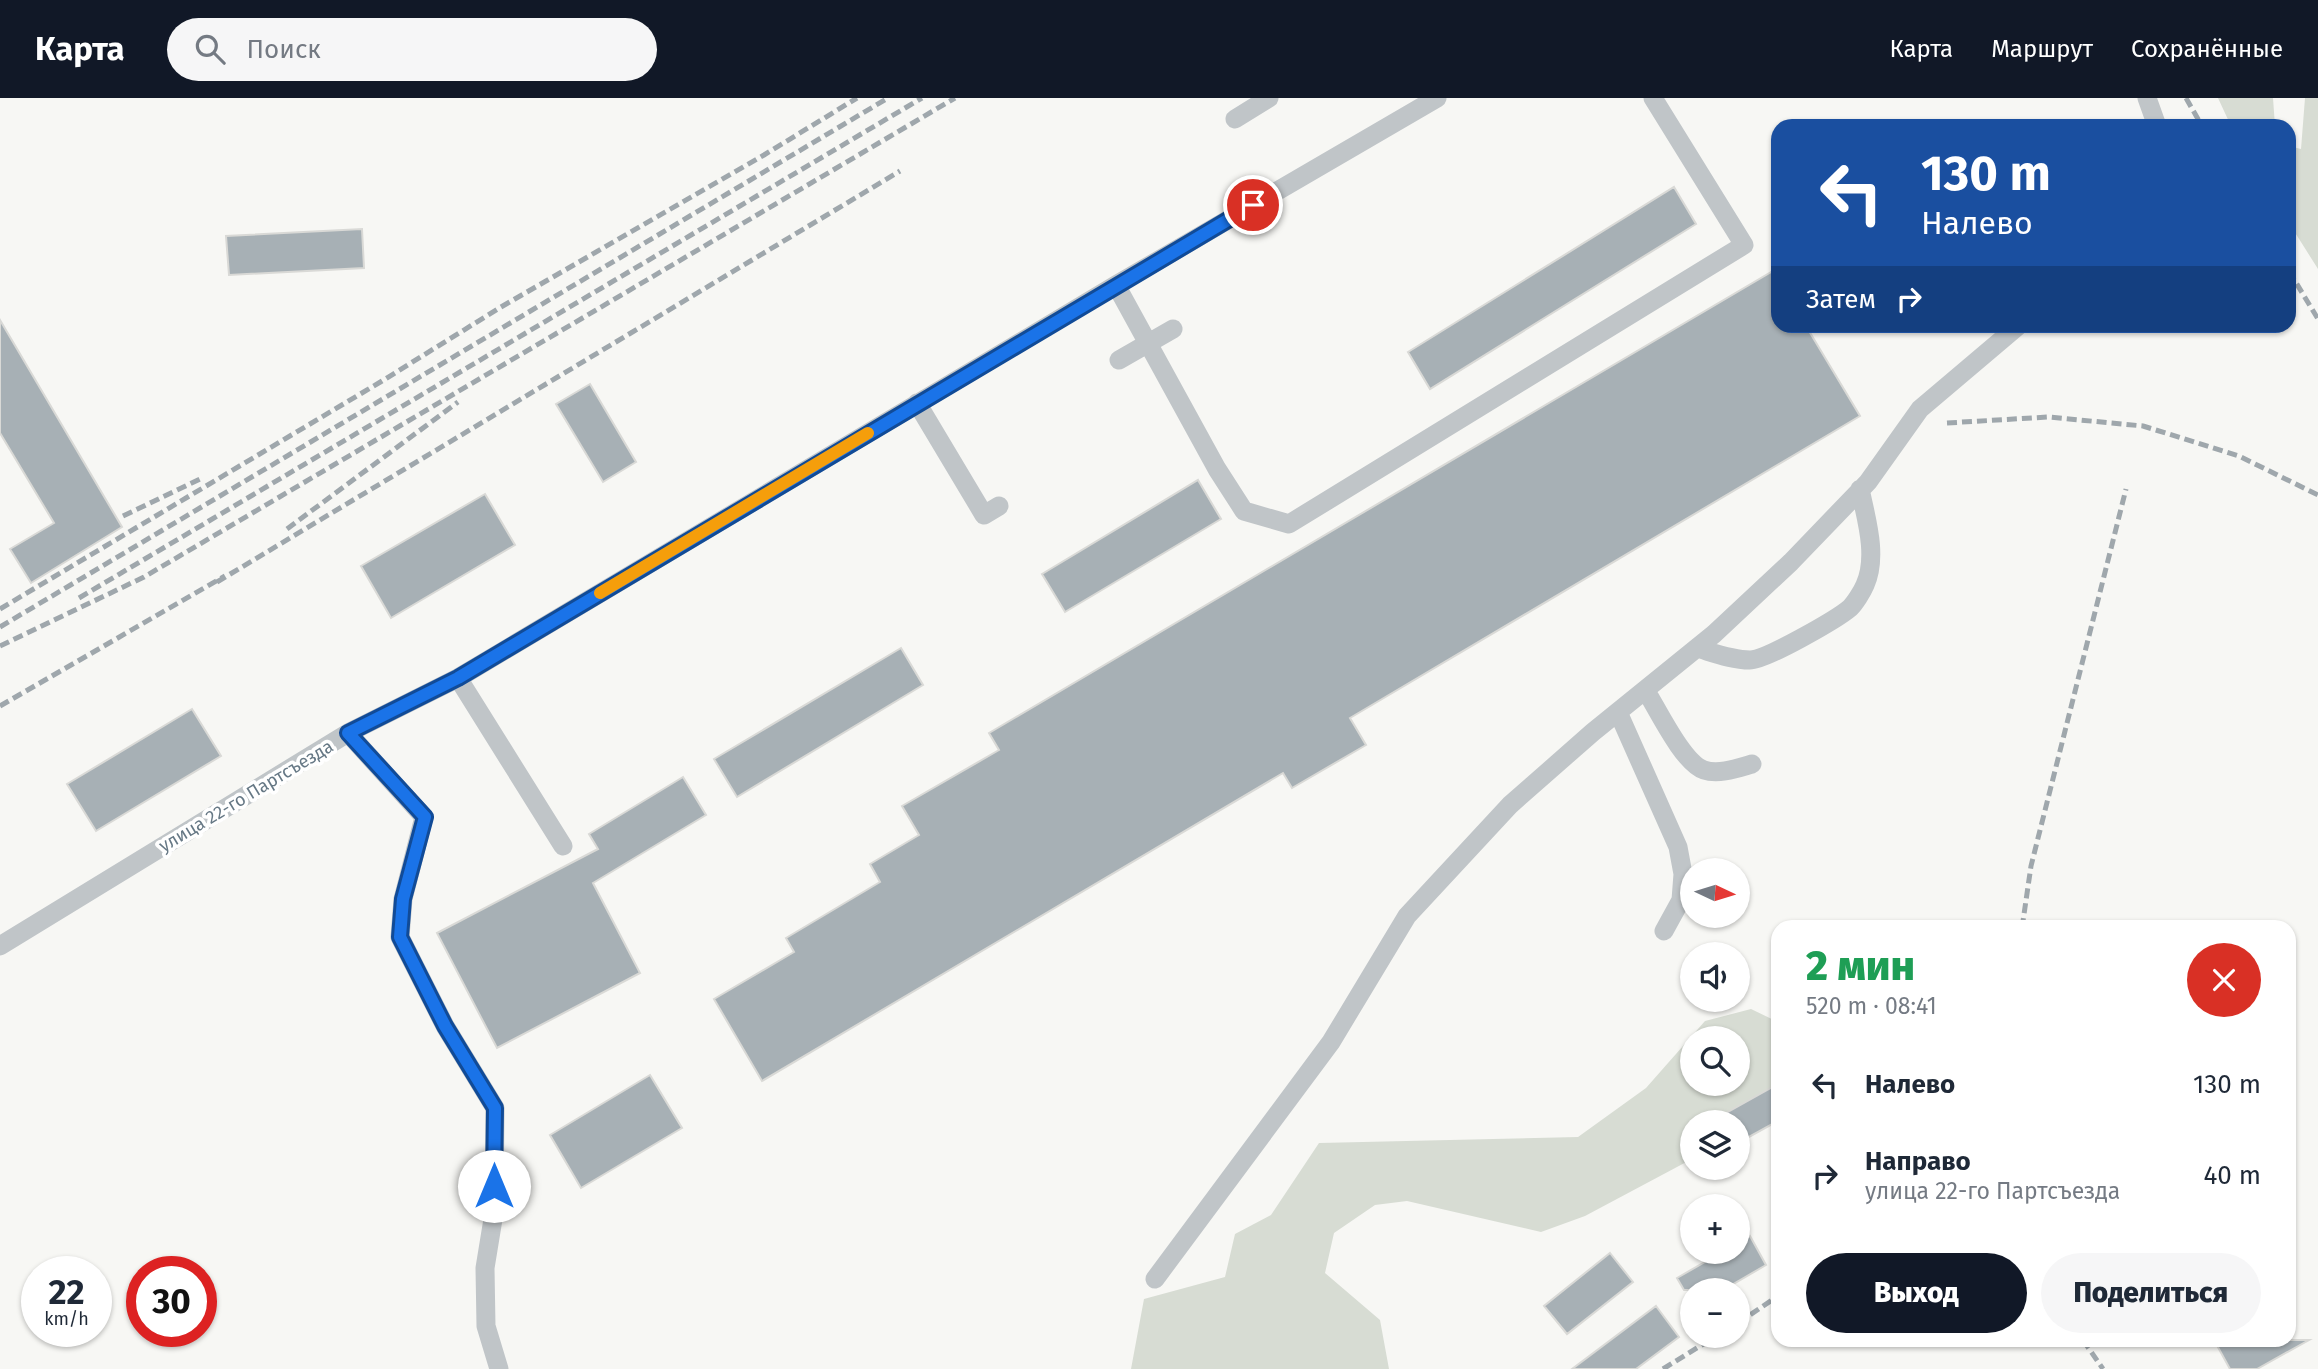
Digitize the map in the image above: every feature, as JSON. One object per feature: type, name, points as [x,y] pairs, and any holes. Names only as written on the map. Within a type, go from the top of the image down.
[{"type":"street","points":[[1235,119],[1269,98]]},
{"type":"street","name":"улица 22-го Партсъезда","points":[[0,946],[348,733],[458,678],[1116,285],[1437,98]]},
{"type":"street","points":[[1116,285],[1217,469],[1244,511],[1289,524],[1744,245],[1653,98]]},
{"type":"street","points":[[2147,98],[2154,119]]},
{"type":"street","points":[[1119,360],[1173,329]]},
{"type":"street","points":[[1155,1279],[1331,1042],[1407,916],[1510,805],[1697,648],[1791,562],[1860,489],[1920,409],[2010,333]]},
{"type":"street","points":[[917,403],[963,463],[984,515],[999,506]]},
{"type":"street","points":[[1697,648],[1740,659],[1768,657],[1851,607],[1866,584],[1870,558],[1869,534],[1860,489]]},
{"type":"street","points":[[458,678],[563,846]]},
{"type":"street","points":[[1646,691],[1691,763],[1704,770],[1720,771],[1752,764]]},
{"type":"street","points":[[1618,712],[1678,847],[1684,874],[1681,900],[1664,931]]},
{"type":"street","points":[[348,733],[425,817],[403,899],[400,937],[445,1026],[495,1108],[494,1213],[485,1280],[486,1326],[499,1369]]},
{"type":"shaded area","points":[[2218,98],[2273,98],[2274,119],[2228,119]]},
{"type":"shaded area","points":[[2305,98],[2318,98],[2318,269],[2296,234],[2296,148],[2301,149]]},
{"type":"shaded area","points":[[1751,1009],[1771,1019],[1771,1099],[1750,1116],[1750,1110],[1680,1110],[1680,1165],[1585,1216],[1541,1232],[1407,1201],[1375,1205],[1334,1233],[1325,1273],[1380,1320],[1389,1369],[1131,1369],[1144,1299],[1225,1277],[1235,1234],[1271,1215],[1319,1143],[1578,1137],[1646,1088],[1680,1049],[1680,1096],[1750,1096],[1750,1026],[1701,1026],[1705,1021],[1750,1012]]},
{"type":"building","points":[[1674,187],[1696,224],[1430,389],[1408,352]]},
{"type":"building","points":[[362,229],[364,268],[229,275],[226,236]]},
{"type":"building","points":[[1771,272],[1771,333],[1810,333],[1860,416],[1350,718],[1366,745],[1292,788],[1283,773],[762,1081],[714,999],[794,952],[786,938],[880,882],[870,864],[919,835],[902,806],[999,750],[989,733]]},
{"type":"building","points":[[0,320],[122,527],[31,583],[10,549],[54,523],[0,433]]},
{"type":"building","points":[[590,384],[636,462],[603,482],[556,404]]},
{"type":"building","points":[[1198,480],[1221,519],[1065,612],[1042,574]]},
{"type":"building","points":[[485,494],[515,545],[391,618],[361,566]]},
{"type":"building","points":[[901,648],[923,685],[737,797],[714,759]]},
{"type":"building","points":[[192,709],[221,756],[96,831],[67,784]]},
{"type":"building","points":[[683,777],[706,815],[593,883],[640,973],[497,1048],[437,933],[598,849],[589,834]]},
{"type":"building","points":[[650,1075],[682,1128],[581,1188],[550,1135]]},
{"type":"building","points":[[1771,1088],[1771,1125],[1750,1136],[1750,1110],[1731,1110]]},
{"type":"building","points":[[1750,1236],[1766,1265],[1744,1278],[1680,1278],[1680,1283],[1677,1278],[1701,1264],[1750,1264]]},
{"type":"building","points":[[1610,1253],[1633,1282],[1567,1334],[1544,1306]]},
{"type":"building","points":[[1656,1306],[1679,1337],[1636,1369],[1572,1369]]},
{"type":"building","points":[[2296,1340],[2309,1340],[2257,1369],[2230,1369],[2218,1347],[2296,1347]]},
{"type":"railway","points":[[0,609],[501,307],[857,98]]},
{"type":"railway","points":[[0,627],[888,98]]},
{"type":"railway","points":[[79,598],[922,98]]},
{"type":"railway","points":[[0,646],[144,577],[955,98]]},
{"type":"railway","points":[[2186,98],[2198,119]]},
{"type":"railway","points":[[217,582],[900,171]]},
{"type":"railway","points":[[2296,283],[2318,319]]},
{"type":"railway","points":[[287,529],[458,402]]},
{"type":"railway","points":[[1947,423],[2048,417],[2143,426],[2239,456],[2318,495]]},
{"type":"railway","points":[[123,516],[200,479]]},
{"type":"railway","points":[[2023,920],[2031,866],[2126,489]]},
{"type":"railway","points":[[0,706],[225,576]]},
{"type":"railway","points":[[1750,1315],[1771,1301]]},
{"type":"railway","points":[[2088,1347],[2103,1369]]},
{"type":"railway","points":[[1663,1369],[1697,1348]]},
{"type":"slow traffic","points":[[600,593],[868,433]]},
{"type":"route","points":[[494,1186],[495,1108],[445,1026],[400,937],[403,899],[425,817],[348,733],[458,678],[1253,205]]}]
